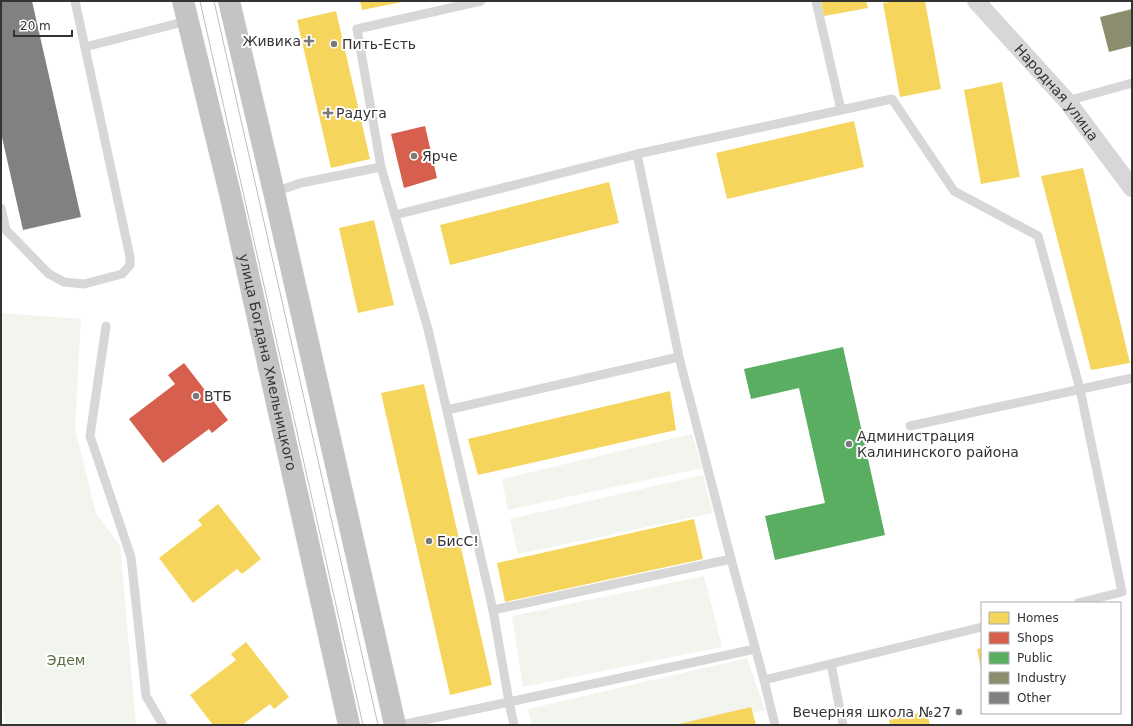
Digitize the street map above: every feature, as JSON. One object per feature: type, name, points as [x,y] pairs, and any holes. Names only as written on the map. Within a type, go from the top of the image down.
[{"type":"highway","points":[[229,1],[395,725]]},
{"type":"highway","name":"улица Богдана Хмельницкого","points":[[185,11],[231,198],[349,725]]},
{"type":"street","name":"Народная улица","points":[[976,1],[1067,101],[1132,188]]},
{"type":"lane","points":[[1,208],[6,230],[49,274],[64,282],[84,284],[122,274],[130,265],[130,257],[75,1]]},
{"type":"lane","points":[[482,1],[357,29],[381,167],[428,329],[494,610],[514,725]]},
{"type":"lane","points":[[816,1],[842,110]]},
{"type":"lane","points":[[84,47],[185,11]]},
{"type":"lane","points":[[1067,101],[1132,83]]},
{"type":"lane","points":[[395,215],[637,154],[892,99],[954,191],[1038,236],[1080,389],[1122,592],[1082,602]]},
{"type":"lane","points":[[637,154],[679,357],[775,725]]},
{"type":"lane","points":[[274,192],[302,183],[381,167]]},
{"type":"lane","points":[[106,326],[90,436],[131,557],[146,696],[163,725]]},
{"type":"lane","points":[[447,410],[679,357]]},
{"type":"lane","points":[[910,426],[1132,378]]},
{"type":"lane","points":[[494,610],[731,559]]},
{"type":"lane","points":[[764,680],[981,627]]},
{"type":"lane","points":[[401,725],[755,649]]},
{"type":"lane","points":[[830,664],[843,725]]},
{"type":"green space","name":"Эдем","points":[[1,313],[81,319],[75,428],[96,513],[120,546],[136,725],[6,725],[1,698]]},
{"type":"green space","points":[[692,434],[702,468],[508,510],[502,479]]},
{"type":"green space","points":[[703,475],[713,513],[518,554],[510,519]]},
{"type":"green space","points":[[704,576],[722,647],[523,687],[512,616]]},
{"type":"green space","points":[[747,658],[765,710],[697,725],[532,725],[528,709]]},
{"type":"building: Homes","points":[[360,1],[402,1],[402,2],[362,10]]},
{"type":"building: Homes","points":[[821,1],[866,1],[868,8],[824,16]]},
{"type":"building: Homes","points":[[895,1],[925,1],[941,89],[900,97],[883,3]]},
{"type":"building: Homes","points":[[336,11],[370,159],[331,168],[297,20]]},
{"type":"building: Homes","points":[[1002,82],[1020,177],[981,184],[964,90]]},
{"type":"building: Homes","points":[[854,121],[864,167],[727,199],[716,153]]},
{"type":"building: Homes","points":[[1083,168],[1130,363],[1091,370],[1041,176]]},
{"type":"building: Homes","points":[[609,182],[619,223],[450,265],[440,225]]},
{"type":"building: Homes","points":[[374,220],[394,305],[358,313],[339,228]]},
{"type":"building: Homes","points":[[424,384],[492,685],[450,695],[381,393]]},
{"type":"building: Homes","points":[[670,391],[676,430],[478,475],[468,439]]},
{"type":"building: Homes","points":[[218,504],[261,559],[242,574],[237,569],[193,603],[159,558],[202,525],[198,520]]},
{"type":"building: Homes","points":[[694,519],[703,559],[505,602],[497,563]]},
{"type":"building: Homes","points":[[246,642],[289,697],[274,709],[270,704],[242,725],[213,725],[190,695],[236,660],[231,654]]},
{"type":"building: Homes","points":[[981,648],[981,669],[977,649]]},
{"type":"building: Homes","points":[[751,707],[756,725],[679,725],[679,724]]},
{"type":"building: Homes","points":[[927,711],[930,725],[890,725],[889,720]]},
{"type":"building: Shops","name":"Ярче","points":[[425,126],[437,178],[404,188],[391,134]]},
{"type":"building: Shops","points":[[184,363],[228,420],[212,433],[209,429],[163,463],[129,419],[175,384],[168,375]]},
{"type":"building: Public","points":[[843,347],[885,535],[775,560],[765,516],[825,503],[799,388],[751,399],[744,369]]},
{"type":"building: Industry","points":[[1132,9],[1132,46],[1109,52],[1100,17]]},
{"type":"building: Other","points":[[1,1],[32,1],[81,217],[23,230],[1,133]]},
{"type":"tram line","points":[[200,1],[363,725]]},
{"type":"tram line","points":[[214,1],[378,725]]},
{"type":"place","name":"Живика","points":[[309,41]]},
{"type":"place","name":"Пить-Есть","points":[[334,44]]},
{"type":"place","name":"Радуга","points":[[328,113]]},
{"type":"place","name":"Ярче","points":[[414,156]]},
{"type":"place","name":"ВТБ","points":[[196,396]]},
{"type":"place","name":"Администрация Калининского района","points":[[849,444]]},
{"type":"place","name":"БисС!","points":[[429,541]]},
{"type":"place","name":"Вечерняя школа №27","points":[[959,712]]}]
